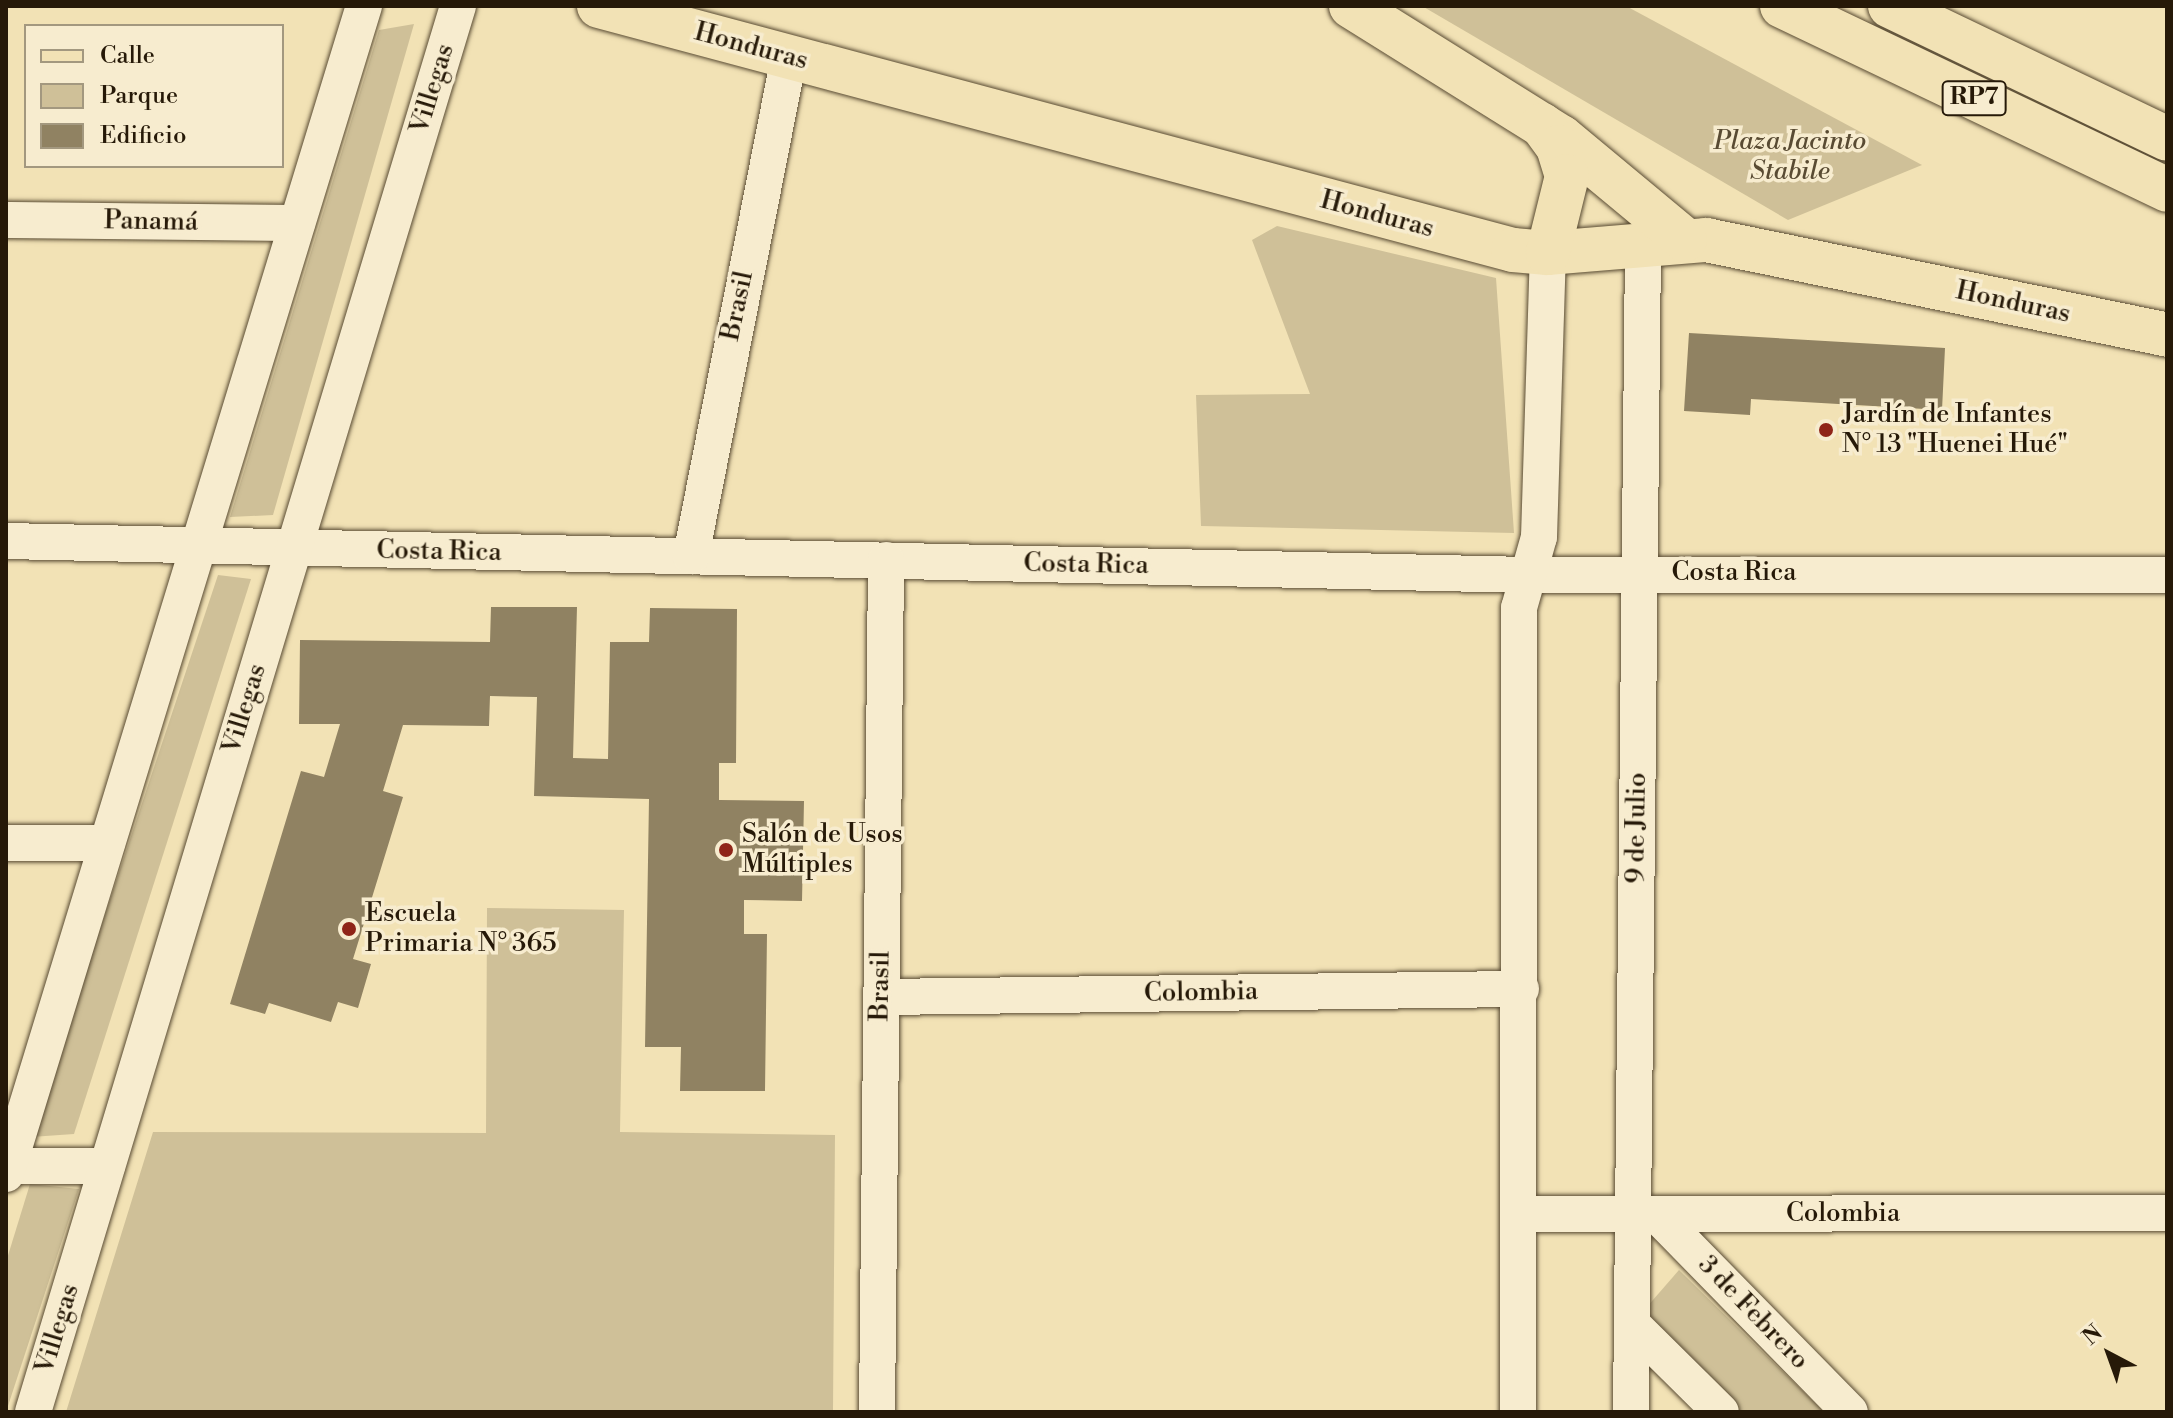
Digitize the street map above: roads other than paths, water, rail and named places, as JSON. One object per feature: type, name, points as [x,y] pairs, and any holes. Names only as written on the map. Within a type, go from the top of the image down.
[{"type":"main road","name":"Honduras","points":[[599,6],[1497,247],[1548,253],[1664,242],[1730,243],[2167,335]]},
{"type":"main road","points":[[1351,6],[1537,120],[1603,169],[1664,242]]},
{"type":"main road","name":"RP7","points":[[1782,6],[2167,190]]},
{"type":"main road","name":"RP7","points":[[1890,6],[1932,18],[2167,139]]},
{"type":"main road","points":[[1537,120],[1558,147],[1567,176],[1548,253]]},
{"type":"street","points":[[107,1166],[7,1169],[364,6]]},
{"type":"street","name":"Villegas","points":[[33,1412],[458,6]]},
{"type":"street","name":"Brasil","points":[[691,556],[789,57]]},
{"type":"street","name":"Panamá","points":[[6,220],[297,223]]},
{"type":"street","name":"9 de Julio","points":[[1631,1412],[1632,1324],[1645,1214],[1640,573],[1664,242]]},
{"type":"street","points":[[1518,1412],[1521,989],[1519,608],[1539,537],[1548,253]]},
{"type":"street","name":"Costa Rica","points":[[6,541],[1528,575],[2167,575]]},
{"type":"street","name":"Brasil","points":[[877,1412],[886,560]]},
{"type":"street","points":[[6,843],[107,843]]},
{"type":"street","name":"Colombia","points":[[881,997],[1521,989]]},
{"type":"street","name":"Colombia","points":[[1519,1214],[2167,1213]]},
{"type":"street","name":"3 de Febrero","points":[[1645,1214],[1850,1412]]},
{"type":"street","points":[[1632,1324],[1721,1412]]},
{"type":"place","name":"Jardín de Infantes N° 13 \"Huenei Hué\"","points":[[1826,430]]},
{"type":"place","name":"Salón de Usos Múltiples","points":[[726,850]]},
{"type":"place","name":"Escuela Primaria N° 365","points":[[349,929]]},
{"type":"park label","name":"Plaza Jacinto Stabile","points":[[1790,157]]}]
